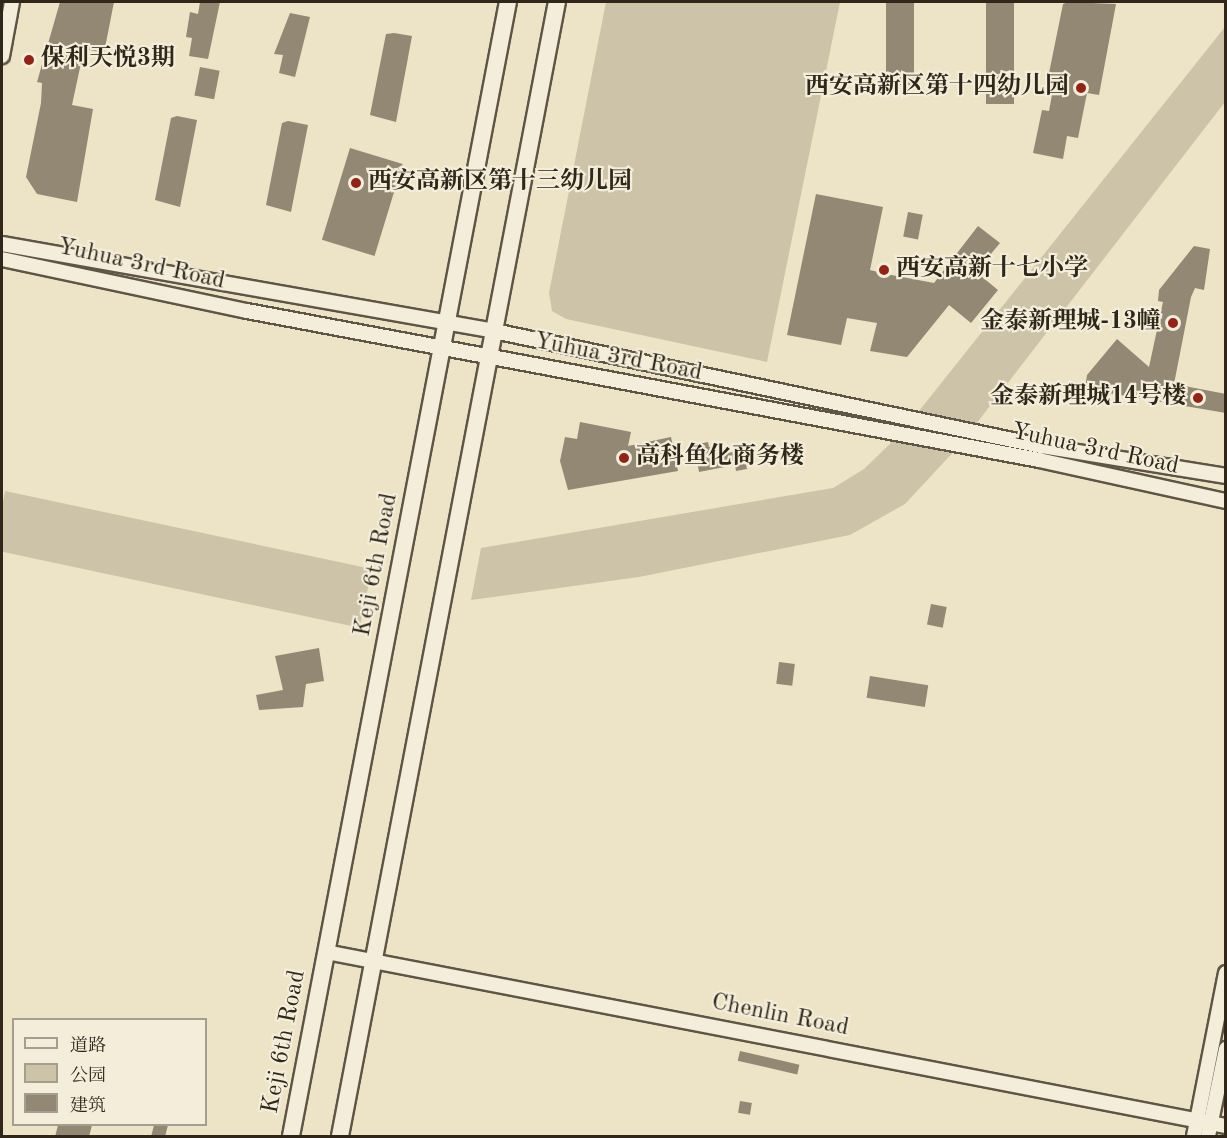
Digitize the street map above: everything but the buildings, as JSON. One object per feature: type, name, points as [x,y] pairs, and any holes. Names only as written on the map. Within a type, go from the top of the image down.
[{"type":"main road","name":"Keji 6th Road","points":[[291,1137],[508,2]]},
{"type":"main road","points":[[340,1137],[557,2]]},
{"type":"street","points":[[2,57],[12,2]]},
{"type":"street","name":"Yuhua 3rd Road","points":[[2,244],[494,331],[1041,446],[1226,476]]},
{"type":"street","name":"Yuhua 3rd Road","points":[[2,259],[443,348],[1040,460],[1226,501]]},
{"type":"street","name":"Chenlin Road","points":[[327,952],[1206,1126],[1226,1126]]},
{"type":"street","points":[[1206,1126],[1226,973]]},
{"type":"street","points":[[1194,1137],[1206,1126],[1226,1048]]},
{"type":"green space","points":[[606,2],[840,2],[767,362],[566,319],[552,311],[549,293]]},
{"type":"green space","points":[[1225,27],[1225,102],[966,437],[907,426]]},
{"type":"green space","points":[[897,437],[957,448],[905,504],[850,535],[639,577],[471,600],[481,548],[833,488],[864,469]]},
{"type":"green space","points":[[5,491],[372,569],[360,628],[2,552],[2,506]]},
{"type":"place","name":"保利天悦3期","points":[[29,60]]},
{"type":"place","name":"西安高新区第十四幼儿园","points":[[1081,88]]},
{"type":"place","name":"西安高新区第十三幼儿园","points":[[356,183]]},
{"type":"place","name":"西安高新十七小学","points":[[884,270]]},
{"type":"place","name":"金泰新理城-13幢","points":[[1173,323]]},
{"type":"place","name":"金泰新理城14号楼","points":[[1198,398]]},
{"type":"place","name":"高科鱼化商务楼","points":[[624,458]]}]
